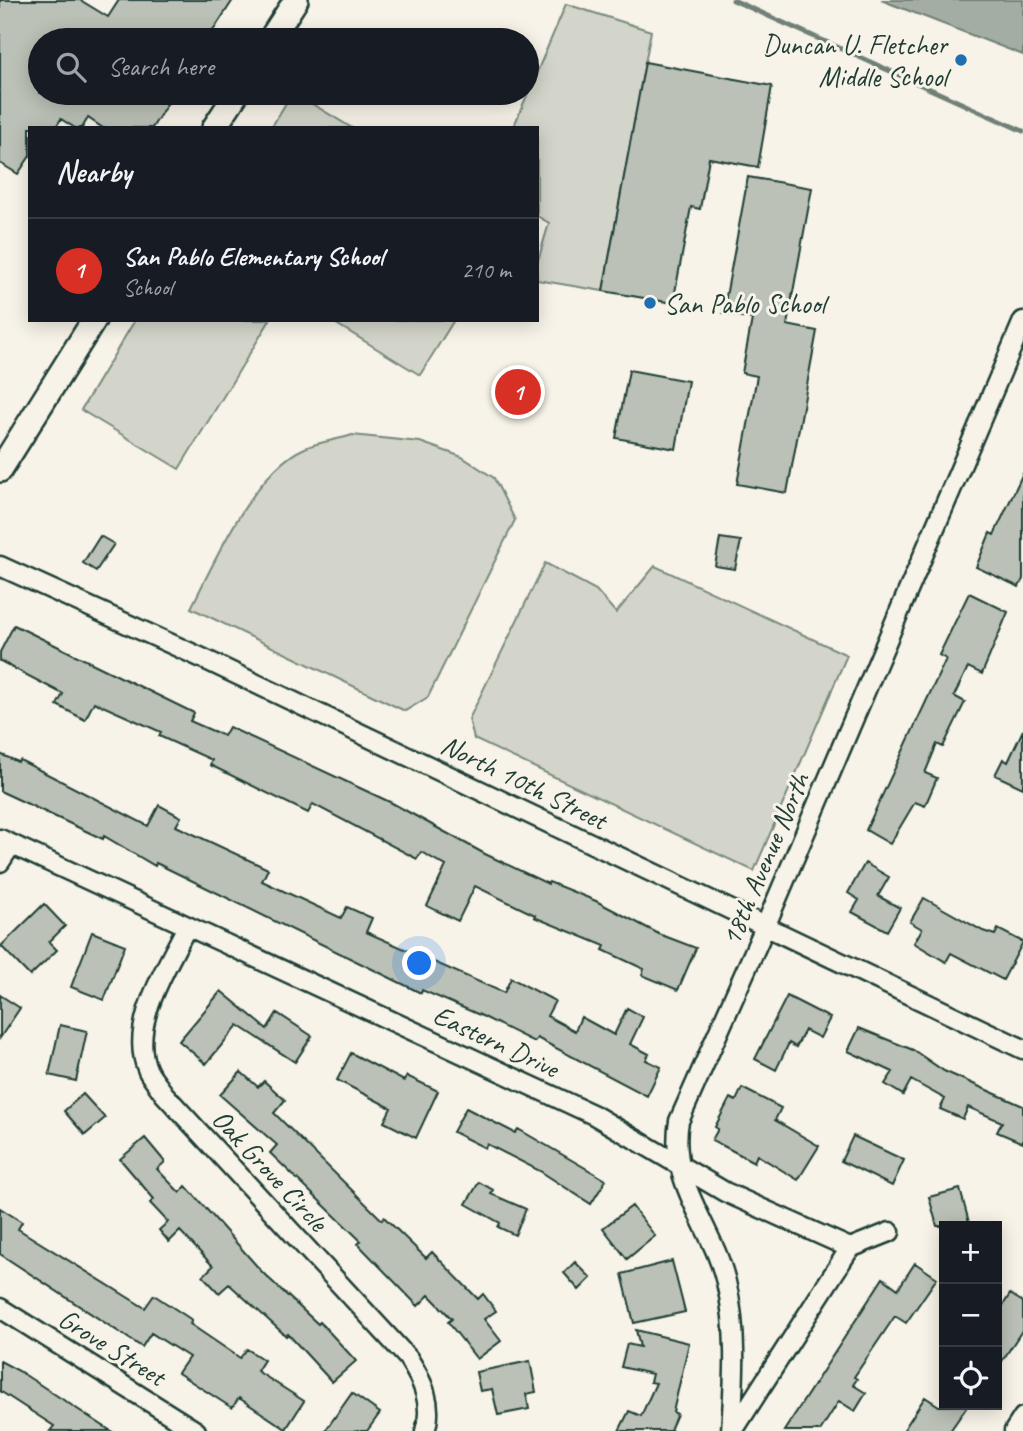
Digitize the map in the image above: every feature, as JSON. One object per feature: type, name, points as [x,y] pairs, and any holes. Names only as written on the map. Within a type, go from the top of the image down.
[{"type":"street","points":[[278,28],[296,0]]},
{"type":"street","points":[[215,126],[229,105]]},
{"type":"street","name":"18th Avenue North","points":[[732,1431],[732,1315],[726,1280],[678,1167],[675,1142],[679,1121],[765,927],[1023,321]]},
{"type":"street","points":[[0,470],[92,322]]},
{"type":"street","name":"North 10th Street","points":[[0,566],[202,658],[1023,1049]]},
{"type":"street","points":[[0,862],[6,842]]},
{"type":"street","name":"Eastern Drive","points":[[6,842],[594,1115],[678,1167],[725,1192],[850,1248]]},
{"type":"street","name":"Oak Grove Circle","points":[[187,926],[154,996],[142,1033],[148,1069],[164,1094],[408,1358],[420,1378],[428,1402],[425,1431]]},
{"type":"street","points":[[850,1248],[890,1232]]},
{"type":"street","name":"18th Avenue North","points":[[732,1431],[850,1248]]},
{"type":"street","name":"Grove Street","points":[[0,1308],[196,1431]]},
{"type":"street","points":[[1014,1431],[1023,1418]]},
{"type":"shaded area","points":[[881,0],[1023,0],[1023,55]]},
{"type":"shaded area","points":[[566,4],[651,31],[603,291],[539,280],[539,257],[549,223],[539,217],[539,126],[514,126],[523,105],[539,105],[539,67]]},
{"type":"shaded area","points":[[285,105],[314,105],[349,126],[272,126]]},
{"type":"shaded area","points":[[134,322],[269,322],[179,469],[81,410]]},
{"type":"shaded area","points":[[333,322],[453,322],[420,375]]},
{"type":"shaded area","points":[[352,435],[420,442],[462,457],[494,478],[515,520],[428,697],[405,711],[191,608],[238,519],[269,476],[286,459],[305,448]]},
{"type":"shaded area","points":[[545,563],[596,590],[616,613],[655,566],[847,655],[754,871],[474,739],[469,719]]},
{"type":"building","points":[[0,0],[80,0],[108,17],[119,0],[233,0],[215,28],[28,28],[28,105],[166,105],[153,126],[100,126],[88,118],[83,126],[72,126],[61,119],[56,126],[28,126],[28,159],[18,174],[0,163]]},
{"type":"building","points":[[645,62],[772,86],[758,167],[709,158],[700,209],[691,207],[673,303],[603,291]]},
{"type":"building","points":[[748,177],[812,188],[787,325],[817,331],[787,493],[737,484],[757,376],[742,373],[752,319],[723,313]]},
{"type":"building","points":[[629,370],[688,381],[676,449],[616,438]]},
{"type":"building","points":[[1023,473],[1023,579],[1019,587],[976,567],[990,533],[994,535]]},
{"type":"building","points":[[100,536],[114,544],[96,571],[83,563]]},
{"type":"building","points":[[720,538],[741,541],[735,569],[715,566]]},
{"type":"building","points":[[969,593],[1008,612],[982,674],[968,667],[954,696],[965,702],[943,747],[937,744],[925,773],[937,778],[925,806],[915,802],[890,844],[866,830],[946,659],[939,655]]},
{"type":"building","points":[[14,625],[194,713],[190,721],[224,736],[229,727],[392,803],[485,854],[548,884],[549,882],[596,901],[659,934],[696,948],[678,990],[642,975],[644,969],[603,950],[605,946],[534,917],[535,915],[475,886],[458,921],[427,906],[446,866],[421,852],[417,859],[313,804],[308,813],[210,765],[212,760],[159,736],[161,732],[94,702],[85,720],[57,705],[63,694],[0,661],[0,652]]},
{"type":"building","points":[[1023,730],[1023,788],[995,775],[1003,759],[1008,762]]},
{"type":"building","points":[[0,754],[18,762],[20,760],[148,826],[159,805],[181,817],[176,826],[268,869],[262,881],[341,918],[347,907],[372,918],[366,932],[504,993],[511,978],[555,1001],[547,1016],[575,1031],[581,1017],[614,1035],[627,1008],[643,1017],[630,1044],[649,1054],[646,1060],[661,1067],[647,1096],[537,1038],[534,1042],[482,1016],[422,990],[421,993],[156,863],[155,866],[104,836],[103,839],[0,791]]},
{"type":"building","points":[[865,863],[889,877],[878,896],[900,908],[887,931],[852,912],[859,900],[848,893]]},
{"type":"building","points":[[924,898],[983,931],[995,935],[998,929],[1023,942],[1003,980],[951,953],[946,962],[914,943],[922,929],[910,922]]},
{"type":"building","points":[[44,904],[65,926],[49,942],[57,950],[30,976],[1,946]]},
{"type":"building","points":[[92,932],[125,945],[104,1000],[71,987]]},
{"type":"building","points":[[221,991],[267,1029],[277,1013],[312,1036],[295,1062],[238,1025],[206,1064],[179,1041]]},
{"type":"building","points":[[0,995],[20,1008],[0,1038]]},
{"type":"building","points":[[787,996],[830,1018],[820,1038],[805,1030],[796,1047],[789,1043],[776,1070],[755,1059]]},
{"type":"building","points":[[60,1025],[87,1031],[76,1081],[49,1075]]},
{"type":"building","points":[[859,1028],[913,1050],[944,1071],[1023,1106],[1023,1143],[997,1132],[1002,1122],[968,1107],[963,1119],[940,1109],[945,1099],[911,1080],[903,1095],[885,1084],[893,1072],[848,1051]]},
{"type":"building","points":[[351,1053],[404,1081],[407,1076],[438,1091],[416,1138],[384,1122],[391,1108],[337,1080]]},
{"type":"building","points":[[241,1072],[258,1087],[264,1081],[285,1100],[274,1113],[382,1220],[384,1217],[426,1258],[432,1252],[478,1299],[483,1294],[496,1311],[484,1319],[501,1341],[477,1359],[448,1322],[452,1319],[429,1295],[418,1306],[358,1244],[361,1241],[270,1153],[277,1145],[220,1095]]},
{"type":"building","points":[[742,1088],[781,1108],[775,1120],[819,1146],[798,1180],[757,1155],[754,1162],[712,1140],[718,1129],[715,1127],[730,1098],[736,1101]]},
{"type":"building","points":[[83,1094],[105,1118],[85,1135],[64,1111]]},
{"type":"building","points":[[466,1108],[515,1133],[518,1129],[606,1180],[591,1204],[540,1171],[487,1144],[485,1148],[453,1132]]},
{"type":"building","points":[[853,1136],[904,1160],[892,1186],[841,1161]]},
{"type":"building","points":[[145,1138],[165,1162],[157,1169],[180,1193],[186,1186],[263,1273],[318,1324],[320,1322],[356,1361],[332,1382],[288,1334],[286,1336],[229,1284],[219,1293],[203,1276],[213,1266],[180,1231],[169,1242],[159,1230],[168,1222],[150,1203],[154,1199],[120,1159]]},
{"type":"building","points":[[479,1182],[493,1190],[491,1194],[526,1209],[515,1235],[498,1227],[500,1223],[466,1204]]},
{"type":"building","points":[[960,1189],[969,1221],[939,1221],[937,1226],[929,1197]]},
{"type":"building","points":[[632,1206],[655,1236],[627,1259],[603,1228]]},
{"type":"building","points":[[0,1208],[22,1222],[18,1229],[145,1308],[154,1295],[192,1320],[190,1324],[240,1358],[247,1349],[264,1360],[257,1371],[304,1401],[286,1429],[239,1398],[232,1408],[178,1373],[189,1357],[151,1333],[142,1347],[0,1254]]},
{"type":"building","points":[[672,1261],[685,1312],[634,1323],[622,1274]]},
{"type":"building","points":[[575,1262],[591,1278],[579,1290],[564,1273]]},
{"type":"building","points":[[915,1263],[937,1278],[906,1323],[895,1316],[854,1377],[857,1379],[853,1385],[866,1393],[855,1411],[839,1401],[820,1431],[784,1431],[883,1278],[898,1289]]},
{"type":"building","points":[[1010,1294],[1023,1302],[1023,1329],[1002,1361],[1002,1347],[1002,1307]]},
{"type":"building","points":[[636,1330],[689,1343],[673,1412],[677,1414],[670,1430],[673,1431],[619,1431],[629,1411],[641,1416],[656,1383],[650,1382],[652,1374],[621,1367],[627,1344],[640,1347]]},
{"type":"building","points":[[0,1361],[111,1431],[50,1431],[54,1426],[0,1391]]},
{"type":"building","points":[[530,1361],[536,1392],[526,1394],[529,1409],[498,1415],[492,1389],[480,1391],[476,1372]]},
{"type":"building","points":[[352,1393],[380,1413],[367,1431],[325,1431]]},
{"type":"building","points":[[925,1397],[939,1406],[939,1410],[965,1410],[950,1431],[903,1431]]},
{"type":"waterway","points":[[733,0],[1023,131]]},
{"type":"place","name":"Duncan U. Fletcher Middle School","points":[[961,60]]},
{"type":"place","name":"San Pablo School","points":[[650,303]]},
{"type":"place","name":"San Pablo Elementary School","points":[[518,392]]}]
